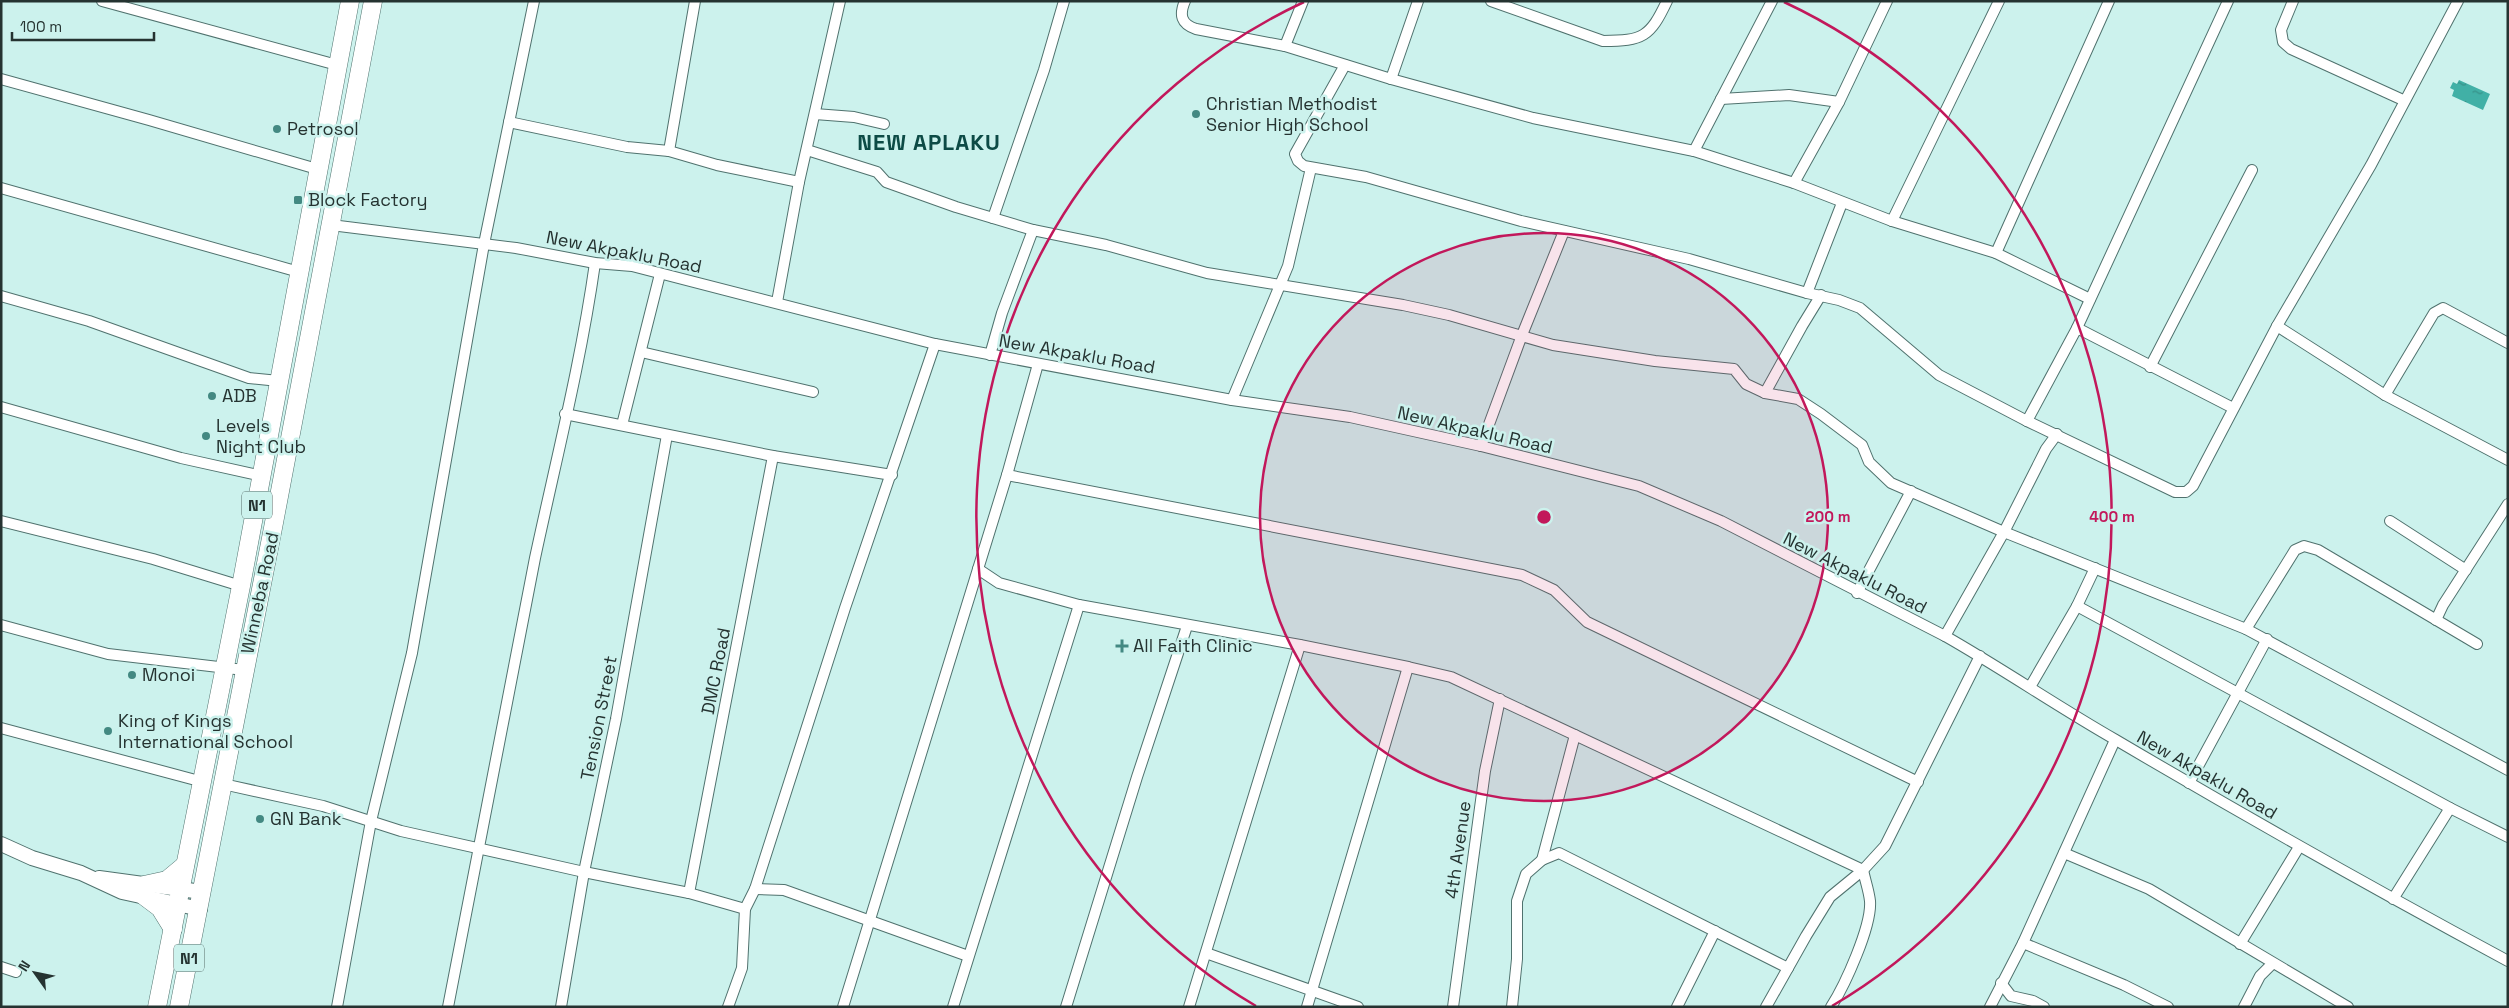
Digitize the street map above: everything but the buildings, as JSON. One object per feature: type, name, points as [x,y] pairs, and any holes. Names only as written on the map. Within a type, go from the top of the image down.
[{"type":"highway","name":"Winneba Road","points":[[157,1007],[241,586],[317,169],[350,1]]},
{"type":"highway","name":"Winneba Road","points":[[179,1007],[373,1]]},
{"type":"highway","points":[[173,929],[160,908],[144,890],[167,880],[185,864]]},
{"type":"street","points":[[102,1],[337,65]]},
{"type":"street","points":[[337,1007],[372,821],[412,652],[484,244],[534,1]]},
{"type":"street","points":[[669,151],[695,1]]},
{"type":"street","points":[[777,302],[799,182],[840,1]]},
{"type":"street","points":[[993,218],[1044,70],[1064,1]]},
{"type":"street","points":[[1185,1],[1181,16],[1182,20],[1190,27],[1285,46],[1391,79],[1533,118],[1694,151],[1794,183],[1892,221],[1996,253],[2090,299]]},
{"type":"street","points":[[1285,46],[1303,1]]},
{"type":"street","points":[[1391,79],[1418,1]]},
{"type":"street","points":[[1491,1],[1603,41],[1614,42],[1644,36],[1658,21],[1666,1]]},
{"type":"street","points":[[1694,151],[1772,1]]},
{"type":"street","points":[[1794,183],[1838,102],[1887,1]]},
{"type":"street","points":[[1892,221],[1999,1]]},
{"type":"street","points":[[1996,253],[2109,1]]},
{"type":"street","points":[[2027,421],[2077,328],[2228,1]]},
{"type":"street","points":[[2293,1],[2280,30],[2283,42],[2291,49],[2403,100]]},
{"type":"street","points":[[1345,65],[1295,154],[1298,161],[1304,166],[1366,178],[1484,211],[1689,259],[1807,293],[1821,295],[1860,308],[1939,375],[2027,421],[2175,492],[2186,492],[2193,486],[2277,326],[2371,165],[2403,100],[2458,1]]},
{"type":"street","points":[[1,80],[139,117],[317,169]]},
{"type":"street","points":[[1721,99],[1789,95],[1838,102]]},
{"type":"street","points":[[815,114],[854,117],[884,124]]},
{"type":"street","points":[[509,122],[627,147],[669,151],[717,165],[799,182]]},
{"type":"street","points":[[807,150],[877,172],[886,182],[993,218],[1034,230],[1106,244],[1207,273],[1403,305],[1553,344],[1655,360],[1734,369],[1746,384],[1766,394],[1798,399],[1821,414],[1862,445],[1869,462],[1891,483],[2004,532],[2246,629],[2508,770]]},
{"type":"street","points":[[1232,400],[1288,266],[1311,168]]},
{"type":"street","points":[[2150,367],[2252,170]]},
{"type":"street","points":[[1,188],[299,272]]},
{"type":"street","points":[[1807,293],[1842,203]]},
{"type":"street","name":"New Akpaklu Road","points":[[331,225],[516,248],[595,263],[632,266],[935,344],[1232,400],[1314,410],[1481,446],[1639,486],[1721,521],[1857,593],[1944,636],[1980,656],[2115,740],[2299,847],[2508,960]]},
{"type":"street","points":[[990,355],[1002,313],[1034,230]]},
{"type":"street","points":[[1481,446],[1522,335],[1564,231]]},
{"type":"street","points":[[448,1007],[565,414],[585,334],[595,263]]},
{"type":"street","points":[[622,425],[660,274]]},
{"type":"street","points":[[1766,394],[1802,326],[1821,295]]},
{"type":"street","points":[[1,296],[89,321],[248,378],[279,381]]},
{"type":"street","points":[[2385,395],[2434,313],[2443,308],[2508,344]]},
{"type":"street","points":[[2277,326],[2385,395],[2508,460]]},
{"type":"street","points":[[2077,328],[2233,408]]},
{"type":"street","points":[[728,1007],[742,968],[745,909],[755,889],[842,618],[935,344]]},
{"type":"street","points":[[641,352],[813,392]]},
{"type":"street","points":[[843,1007],[1007,474],[1038,364]]},
{"type":"street","points":[[1,407],[181,458],[262,476]]},
{"type":"street","points":[[565,414],[773,456],[892,475]]},
{"type":"street","points":[[1944,636],[2004,532],[2046,449],[2057,434]]},
{"type":"street","name":"Tension Street","points":[[561,1007],[584,872],[616,719],[667,435]]},
{"type":"street","name":"DMC Road","points":[[688,893],[773,456]]},
{"type":"street","points":[[1007,474],[1522,575],[1554,590],[1587,622],[1918,782]]},
{"type":"street","points":[[1857,593],[1911,492]]},
{"type":"street","points":[[2436,620],[2443,605],[2508,504]]},
{"type":"street","points":[[1,521],[153,559],[241,586]]},
{"type":"street","points":[[2390,522],[2466,570]]},
{"type":"street","points":[[2246,629],[2295,550],[2304,546],[2318,550],[2478,644]]},
{"type":"street","points":[[2030,687],[2077,606],[2094,568]]},
{"type":"street","points":[[978,569],[999,583],[1079,605],[1300,645],[1408,666],[1451,677],[1863,870]]},
{"type":"street","points":[[953,1007],[1079,605]]},
{"type":"street","points":[[2077,606],[2450,808],[2508,837]]},
{"type":"street","points":[[1,624],[108,654],[244,670]]},
{"type":"street","points":[[1066,1007],[1136,776],[1187,626]]},
{"type":"street","points":[[2189,782],[2267,639]]},
{"type":"street","points":[[1189,1007],[1300,645]]},
{"type":"street","points":[[1766,1007],[1830,898],[1863,870],[1885,846],[1980,656]]},
{"type":"street","points":[[1307,1007],[1408,666]]},
{"type":"street","name":"4th Avenue","points":[[1452,1007],[1485,771],[1500,699]]},
{"type":"street","points":[[1,728],[203,782]]},
{"type":"street","points":[[1542,860],[1575,735]]},
{"type":"street","points":[[1990,1007],[2024,943],[2115,740]]},
{"type":"street","points":[[223,784],[323,806],[401,831],[688,893],[745,909]]},
{"type":"street","points":[[2393,899],[2450,808]]},
{"type":"street","points":[[1,844],[32,858],[90,877],[122,892],[144,890],[201,900]]},
{"type":"street","points":[[2240,944],[2299,847]]},
{"type":"street","points":[[1512,1007],[1517,959],[1517,901],[1526,874],[1542,860],[1559,853],[1788,968]]},
{"type":"street","points":[[2064,853],[2149,889],[2272,964],[2348,1007]]},
{"type":"street","points":[[1831,1007],[1845,982],[1870,912],[1870,899],[1863,870]]},
{"type":"street","points":[[755,889],[784,890],[968,956]]},
{"type":"street","points":[[1676,1007],[1714,931]]},
{"type":"street","points":[[2024,943],[2124,985],[2168,1007]]},
{"type":"street","points":[[1206,952],[1313,989],[1358,1007]]},
{"type":"street","points":[[2244,1007],[2260,976],[2272,964]]},
{"type":"street","points":[[1,967],[16,972]]},
{"type":"street","points":[[2002,983],[2011,996],[2033,1001],[2044,1007]]},
{"type":"water","points":[[2459,80],[2490,94],[2483,110],[2452,96],[2454,90],[2450,88],[2453,82],[2457,84]]},
{"type":"place","name":"Christian Methodist Senior High School","points":[[1196,114]]},
{"type":"place","name":"Petrosol","points":[[277,129]]},
{"type":"place","name":"Block Factory","points":[[298,200]]},
{"type":"place","name":"ADB","points":[[212,396]]},
{"type":"place","name":"Levels Night Club","points":[[206,436]]},
{"type":"place","name":"All Faith Clinic","points":[[1122,646]]},
{"type":"place","name":"Monoi","points":[[132,675]]},
{"type":"place","name":"King of Kings International School","points":[[108,731]]},
{"type":"place","name":"GN Bank","points":[[260,819]]},
{"type":"district","name":"NEW APLAKU","points":[[929,142]]}]
